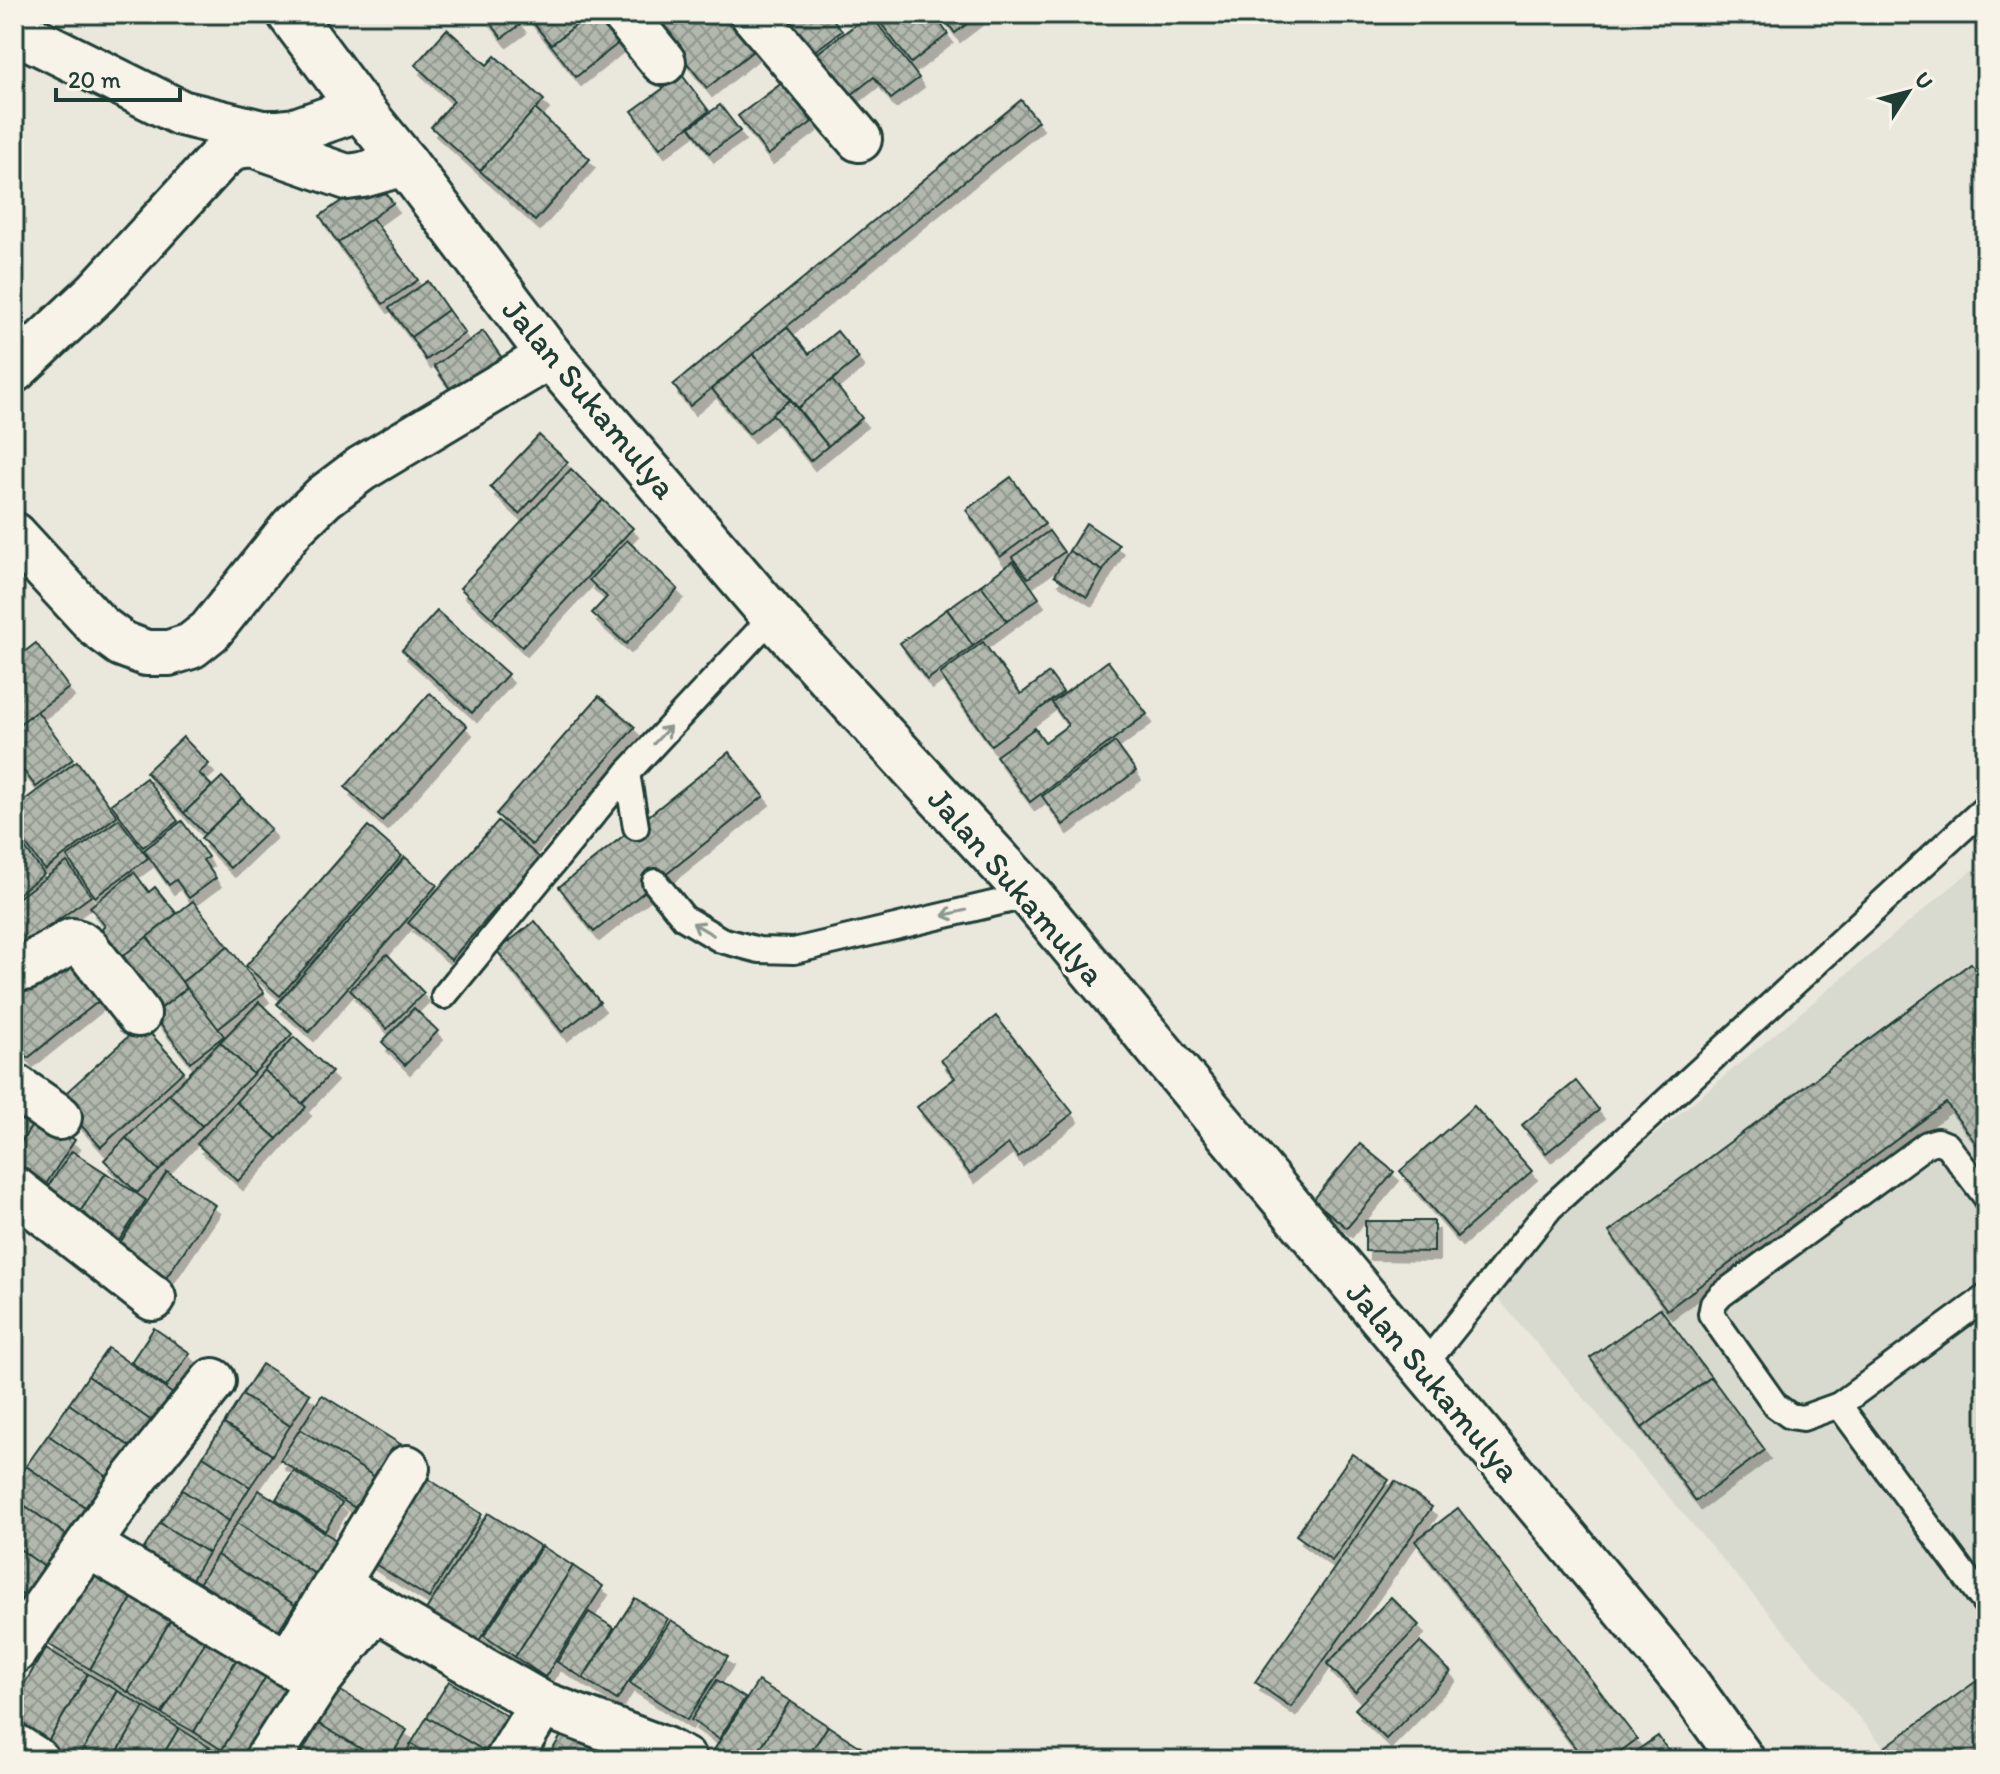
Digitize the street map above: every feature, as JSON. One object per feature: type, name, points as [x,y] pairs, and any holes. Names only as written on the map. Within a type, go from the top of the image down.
[{"type":"street","name":"Jalan Sukamulya","points":[[290,14],[550,356],[773,616],[1030,895],[1685,1681],[1742,1760]]},
{"type":"street","points":[[624,14],[663,62]]},
{"type":"street","points":[[753,14],[859,139]]},
{"type":"street","points":[[14,30],[181,113],[262,133],[295,131],[360,108]]},
{"type":"street","points":[[14,370],[97,292],[233,147],[255,145],[347,177],[405,163]]},
{"type":"street","points":[[14,535],[98,626],[122,644],[146,653],[169,653],[191,646],[210,631],[293,527],[324,497],[361,469],[550,356]]},
{"type":"street","points":[[14,965],[25,968],[72,941],[79,943],[138,1014]]},
{"type":"street","points":[[14,1086],[59,1117]]},
{"type":"street","points":[[14,1189],[153,1298]]},
{"type":"street","points":[[14,1651],[132,1482],[213,1381]]},
{"type":"street","points":[[267,1760],[336,1585],[407,1468]]},
{"type":"street","points":[[88,1545],[303,1672]]},
{"type":"street","points":[[336,1585],[542,1704],[684,1760]]},
{"type":"street","points":[[303,1672],[375,1608]]},
{"type":"street","points":[[508,1760],[542,1704]]},
{"type":"street","points":[[14,1746],[36,1760]]},
{"type":"lane","points":[[444,996],[627,773],[773,616]]},
{"type":"lane","points":[[627,773],[636,827]]},
{"type":"lane","points":[[1423,1367],[1550,1208],[1986,807]]},
{"type":"lane","points":[[655,882],[684,918],[721,940],[759,950],[794,951],[1030,895]]},
{"type":"lane","points":[[1986,1197],[1947,1145],[1937,1141],[1927,1144],[1721,1295],[1713,1304],[1711,1314],[1776,1406],[1790,1416],[1803,1418],[1839,1405],[1986,1297]]},
{"type":"lane","points":[[1839,1405],[1986,1604]]},
{"type":"shaded area","points":[[1986,858],[1986,1760],[1891,1755],[1481,1279]]},
{"type":"building","points":[[484,14],[513,14],[521,24],[502,38]]},
{"type":"building","points":[[526,14],[590,14],[551,45]]},
{"type":"building","points":[[590,14],[615,14],[631,33],[576,77],[551,45]]},
{"type":"building","points":[[648,14],[733,14],[759,46],[707,88]]},
{"type":"building","points":[[769,14],[829,14],[842,31],[804,59]]},
{"type":"building","points":[[870,14],[919,78],[891,99],[874,77],[840,104],[807,61]]},
{"type":"building","points":[[874,14],[933,14],[948,34],[911,63]]},
{"type":"building","points":[[941,14],[980,14],[955,33]]},
{"type":"building","points":[[447,29],[487,65],[495,56],[544,100],[480,171],[431,127],[454,101],[415,65]]},
{"type":"building","points":[[682,75],[709,111],[660,148],[632,111]]},
{"type":"building","points":[[782,83],[812,122],[768,155],[738,116]]},
{"type":"building","points":[[1021,100],[1038,121],[690,406],[673,385]]},
{"type":"building","points":[[720,105],[740,131],[709,153],[690,127]]},
{"type":"building","points":[[535,109],[590,159],[535,221],[480,171]]},
{"type":"building","points":[[375,177],[393,203],[338,243],[320,216]]},
{"type":"building","points":[[372,218],[418,280],[383,304],[338,243]]},
{"type":"building","points":[[428,281],[448,310],[411,337],[389,308]]},
{"type":"building","points":[[448,310],[465,333],[426,360],[411,337]]},
{"type":"building","points":[[787,327],[809,354],[837,331],[859,358],[798,408],[753,354]]},
{"type":"building","points":[[483,331],[502,358],[453,393],[434,366]]},
{"type":"building","points":[[753,354],[790,400],[749,434],[712,389]]},
{"type":"building","points":[[832,380],[862,418],[828,446],[798,408]]},
{"type":"building","points":[[790,400],[828,446],[810,461],[772,414]]},
{"type":"building","points":[[539,435],[568,462],[519,514],[490,487]]},
{"type":"building","points":[[571,469],[603,500],[492,618],[460,588]]},
{"type":"building","points":[[1011,477],[1045,524],[1000,557],[966,510]]},
{"type":"building","points":[[603,500],[633,528],[522,647],[492,618]]},
{"type":"building","points":[[1086,523],[1119,545],[1103,571],[1069,551]]},
{"type":"building","points":[[1049,531],[1064,552],[1028,578],[1012,557]]},
{"type":"building","points":[[627,540],[678,589],[626,644],[592,613],[607,597],[589,580]]},
{"type":"building","points":[[1069,551],[1103,571],[1087,597],[1054,576]]},
{"type":"building","points":[[1013,561],[1039,598],[1007,621],[981,585]]},
{"type":"building","points":[[981,585],[1007,621],[973,646],[947,609]]},
{"type":"building","points":[[947,609],[973,646],[927,680],[900,643]]},
{"type":"building","points":[[437,611],[508,674],[472,713],[402,650]]},
{"type":"building","points":[[983,642],[1021,694],[1049,673],[1063,692],[991,745],[940,674]]},
{"type":"building","points":[[36,643],[69,688],[14,728],[14,660]]},
{"type":"building","points":[[1108,661],[1147,714],[1030,802],[996,756],[1035,728],[1045,742],[1068,725],[1052,703]]},
{"type":"building","points":[[430,693],[467,726],[382,821],[345,787]]},
{"type":"building","points":[[599,696],[635,727],[532,845],[496,814]]},
{"type":"building","points":[[37,711],[73,759],[36,787],[14,758],[14,728]]},
{"type":"building","points":[[183,737],[209,764],[199,773],[212,786],[184,813],[146,772]]},
{"type":"building","points":[[1115,742],[1136,771],[1063,825],[1042,796]]},
{"type":"building","points":[[729,752],[764,796],[594,932],[559,887]]},
{"type":"building","points":[[77,761],[117,816],[45,870],[14,828],[14,808]]},
{"type":"building","points":[[222,777],[242,798],[205,834],[184,813]]},
{"type":"building","points":[[146,778],[178,821],[143,847],[111,804]]},
{"type":"building","points":[[242,798],[271,829],[230,868],[201,838]]},
{"type":"building","points":[[119,819],[148,858],[95,897],[67,857]]},
{"type":"building","points":[[182,821],[208,857],[203,860],[216,878],[189,898],[176,880],[169,885],[144,850]]},
{"type":"building","points":[[498,821],[540,858],[451,960],[408,923]]},
{"type":"building","points":[[368,826],[402,856],[280,996],[246,966]]},
{"type":"building","points":[[14,833],[44,874],[14,897]]},
{"type":"building","points":[[405,857],[437,885],[309,1032],[277,1004]]},
{"type":"building","points":[[67,862],[91,896],[21,947],[14,938],[14,901]]},
{"type":"building","points":[[134,872],[149,892],[155,887],[177,914],[122,957],[101,930],[105,926],[90,907]]},
{"type":"building","points":[[193,901],[228,946],[182,982],[147,937]]},
{"type":"building","points":[[535,921],[600,1002],[562,1032],[497,951]]},
{"type":"building","points":[[147,937],[187,988],[153,1015],[113,964]]},
{"type":"building","points":[[228,946],[264,993],[218,1029],[182,982]]},
{"type":"building","points":[[387,954],[424,993],[387,1029],[350,990]]},
{"type":"building","points":[[72,955],[105,996],[28,1058],[14,1041],[14,1001]]},
{"type":"building","points":[[1971,963],[1986,982],[1986,1157],[1946,1103],[1667,1310],[1609,1232]]},
{"type":"building","points":[[187,988],[224,1036],[190,1062],[153,1015]]},
{"type":"building","points":[[259,1002],[292,1034],[253,1074],[220,1042]]},
{"type":"building","points":[[414,1008],[438,1031],[405,1065],[382,1042]]},
{"type":"building","points":[[996,1016],[1073,1113],[1018,1157],[1008,1144],[970,1174],[917,1107],[955,1078],[941,1060]]},
{"type":"building","points":[[142,1024],[184,1071],[101,1147],[58,1100]]},
{"type":"building","points":[[294,1037],[332,1072],[302,1104],[264,1070]]},
{"type":"building","points":[[220,1042],[253,1074],[202,1126],[169,1094]]},
{"type":"building","points":[[264,1070],[306,1107],[277,1139],[236,1102]]},
{"type":"building","points":[[1576,1081],[1599,1110],[1546,1153],[1522,1125]]},
{"type":"building","points":[[169,1094],[202,1126],[159,1171],[126,1138]]},
{"type":"building","points":[[14,1098],[39,1115],[14,1153]]},
{"type":"building","points":[[236,1102],[277,1139],[238,1181],[197,1144]]},
{"type":"building","points":[[1474,1106],[1532,1171],[1457,1237],[1400,1171]]},
{"type":"building","points":[[39,1115],[75,1140],[36,1199],[14,1184],[14,1153]]},
{"type":"building","points":[[126,1138],[159,1171],[137,1193],[104,1160]]},
{"type":"building","points":[[1360,1144],[1394,1172],[1347,1228],[1313,1200]]},
{"type":"building","points":[[72,1151],[106,1173],[72,1224],[38,1201]]},
{"type":"building","points":[[167,1172],[215,1205],[162,1284],[114,1252]]},
{"type":"building","points":[[106,1173],[146,1200],[112,1251],[72,1224]]},
{"type":"building","points":[[1365,1221],[1434,1221],[1434,1252],[1365,1251]]},
{"type":"building","points":[[1660,1308],[1711,1377],[1642,1428],[1590,1358]]},
{"type":"building","points":[[154,1328],[190,1353],[166,1387],[131,1362]]},
{"type":"building","points":[[108,1348],[180,1399],[160,1427],[88,1376]]},
{"type":"building","points":[[262,1364],[310,1394],[290,1426],[242,1395]]},
{"type":"building","points":[[88,1376],[160,1427],[142,1455],[69,1404]]},
{"type":"building","points":[[1711,1377],[1765,1450],[1696,1501],[1642,1428]]},
{"type":"building","points":[[242,1395],[290,1426],[272,1455],[224,1424]]},
{"type":"building","points":[[322,1395],[405,1447],[383,1482],[300,1429]]},
{"type":"building","points":[[69,1404],[142,1455],[120,1486],[48,1435]]},
{"type":"building","points":[[224,1424],[272,1455],[250,1487],[203,1456]]},
{"type":"building","points":[[300,1429],[383,1482],[363,1513],[280,1460]]},
{"type":"building","points":[[48,1435],[120,1486],[98,1516],[26,1466]]},
{"type":"building","points":[[1352,1454],[1389,1480],[1332,1561],[1296,1535]]},
{"type":"building","points":[[203,1456],[250,1487],[229,1521],[182,1490]]},
{"type":"building","points":[[26,1466],[98,1516],[79,1544],[14,1498],[14,1484]]},
{"type":"building","points":[[294,1471],[342,1503],[325,1531],[276,1499]]},
{"type":"building","points":[[421,1474],[482,1514],[429,1598],[367,1559]]},
{"type":"building","points":[[1395,1481],[1432,1507],[1291,1707],[1255,1682]]},
{"type":"building","points":[[182,1490],[229,1521],[208,1553],[160,1523]]},
{"type":"building","points":[[259,1490],[336,1540],[315,1574],[237,1523]]},
{"type":"building","points":[[14,1498],[79,1544],[57,1576],[14,1545]]},
{"type":"building","points":[[1458,1508],[1637,1739],[1609,1760],[1585,1760],[1415,1541]]},
{"type":"building","points":[[488,1513],[540,1546],[473,1650],[422,1616]]},
{"type":"building","points":[[160,1523],[208,1553],[186,1589],[138,1558]]},
{"type":"building","points":[[237,1523],[315,1574],[295,1605],[217,1555]]},
{"type":"building","points":[[14,1545],[57,1576],[36,1605],[14,1589]]},
{"type":"building","points":[[542,1546],[573,1566],[515,1657],[484,1636]]},
{"type":"building","points":[[217,1555],[295,1605],[270,1643],[193,1593]]},
{"type":"building","points":[[95,1565],[137,1590],[90,1669],[48,1644]]},
{"type":"building","points":[[573,1566],[603,1586],[545,1677],[515,1657]]},
{"type":"building","points":[[14,1589],[36,1605],[14,1630]]},
{"type":"building","points":[[137,1590],[175,1613],[128,1692],[90,1669]]},
{"type":"building","points":[[1391,1597],[1419,1625],[1355,1692],[1327,1664]]},
{"type":"building","points":[[635,1598],[668,1619],[617,1700],[583,1678]]},
{"type":"building","points":[[589,1612],[614,1628],[583,1678],[557,1662]]},
{"type":"building","points":[[175,1613],[210,1634],[162,1714],[128,1692]]},
{"type":"building","points":[[671,1620],[728,1657],[687,1720],[630,1683]]},
{"type":"building","points":[[210,1634],[241,1652],[194,1732],[162,1714]]},
{"type":"building","points":[[1420,1642],[1451,1672],[1386,1739],[1355,1709]]},
{"type":"building","points":[[46,1648],[88,1674],[46,1745],[14,1725],[14,1701]]},
{"type":"building","points":[[241,1652],[270,1670],[222,1750],[194,1732]]},
{"type":"building","points":[[270,1670],[300,1688],[258,1760],[240,1760],[222,1750]]},
{"type":"building","points":[[88,1674],[118,1691],[77,1760],[71,1760],[46,1745]]},
{"type":"building","points":[[1982,1677],[1986,1682],[1986,1760],[1867,1760]]},
{"type":"building","points":[[717,1680],[745,1698],[719,1739],[691,1720]]},
{"type":"building","points":[[449,1681],[517,1722],[496,1758],[427,1717]]},
{"type":"building","points":[[758,1681],[790,1701],[753,1760],[715,1760],[710,1756]]},
{"type":"building","points":[[339,1690],[407,1730],[389,1760],[380,1760],[319,1724]]},
{"type":"building","points":[[118,1691],[144,1707],[113,1760],[77,1760]]},
{"type":"building","points":[[790,1701],[828,1726],[806,1760],[753,1760]]},
{"type":"building","points":[[144,1707],[179,1728],[160,1760],[113,1760]]},
{"type":"building","points":[[427,1717],[495,1760],[437,1760],[411,1744]]},
{"type":"building","points":[[319,1724],[380,1760],[304,1760],[299,1757]]},
{"type":"building","points":[[828,1726],[881,1760],[806,1760]]},
{"type":"building","points":[[179,1728],[209,1747],[201,1760],[160,1760]]},
{"type":"building","points":[[566,1728],[616,1760],[546,1760]]},
{"type":"building","points":[[1658,1736],[1675,1760],[1623,1760]]},
{"type":"building","points":[[411,1744],[437,1760],[402,1760]]},
{"type":"building","points":[[209,1747],[232,1760],[201,1760]]}]
